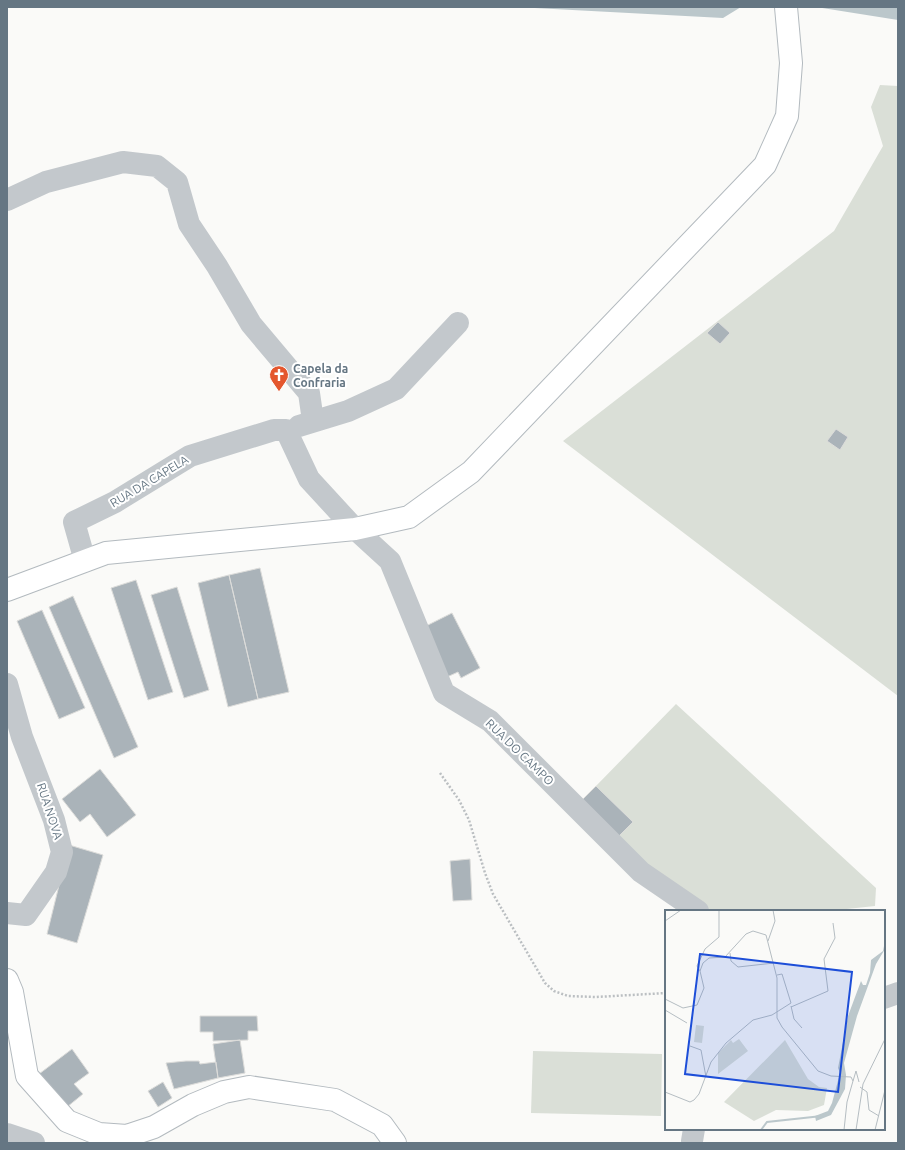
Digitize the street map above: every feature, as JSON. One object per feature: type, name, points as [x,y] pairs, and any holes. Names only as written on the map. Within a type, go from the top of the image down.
[{"type":"main road","points":[[7,590],[106,553],[355,530],[409,517],[471,472],[765,165],[787,116],[791,62],[786,7]]},
{"type":"main road","points":[[7,980],[12,992],[27,1076],[67,1121],[98,1134],[126,1139],[154,1127],[193,1105],[224,1092],[249,1087],[335,1100],[382,1125],[395,1143]]},
{"type":"street","points":[[7,200],[46,182],[123,162],[157,166],[177,182],[189,224],[217,266],[251,324],[308,393],[313,421]]},
{"type":"street","points":[[355,530],[309,479],[286,430],[348,411],[396,389],[458,323]]},
{"type":"street","name":"RUA DA CAPELA","points":[[85,561],[74,522],[115,502],[190,456],[274,430],[286,430]]},
{"type":"street","name":"RUA DO CAMPO","points":[[355,530],[390,561],[444,692],[490,721],[641,872],[697,910]]},
{"type":"street","name":"RUA NOVA","points":[[7,684],[22,737],[54,820],[62,852],[56,872],[26,914],[7,913]]},
{"type":"street","points":[[885,984],[898,986]]},
{"type":"street","points":[[885,998],[898,993]]},
{"type":"street","points":[[7,1134],[34,1143]]},
{"type":"path","points":[[440,773],[460,800],[469,820],[493,894],[545,983],[554,991],[568,996],[596,997],[665,993]]},
{"type":"shaded area","points":[[516,7],[741,7],[723,18]]},
{"type":"shaded area","points":[[816,7],[898,7],[898,20]]},
{"type":"shaded area","points":[[880,85],[898,86],[898,696],[563,441],[834,231],[883,146],[871,107]]},
{"type":"shaded area","points":[[676,704],[876,888],[875,906],[837,910],[706,910],[616,839],[633,822],[596,786]]},
{"type":"shaded area","points":[[533,1051],[662,1054],[661,1116],[531,1113]]},
{"type":"building","points":[[718,322],[730,333],[720,344],[707,333]]},
{"type":"building","points":[[836,429],[848,437],[840,450],[827,441]]},
{"type":"building","points":[[260,568],[289,692],[258,699],[229,575]]},
{"type":"building","points":[[229,575],[258,699],[228,707],[198,583]]},
{"type":"building","points":[[136,580],[173,692],[148,700],[111,588]]},
{"type":"building","points":[[177,587],[209,690],[184,698],[151,595]]},
{"type":"building","points":[[73,596],[138,747],[114,758],[49,607]]},
{"type":"building","points":[[42,610],[85,708],[59,719],[17,621]]},
{"type":"building","points":[[452,613],[480,668],[461,678],[458,672],[447,677],[422,628]]},
{"type":"building","points":[[100,769],[136,815],[107,837],[90,814],[80,822],[62,799]]},
{"type":"building","points":[[596,786],[633,822],[616,839],[579,803]]},
{"type":"building","points":[[69,845],[103,855],[77,943],[47,934]]},
{"type":"building","points":[[470,859],[472,900],[453,901],[450,861]]},
{"type":"building","points":[[200,1016],[257,1016],[258,1031],[248,1031],[248,1040],[213,1041],[213,1032],[200,1032]]},
{"type":"building","points":[[240,1040],[245,1073],[218,1078],[213,1044]]},
{"type":"building","points":[[72,1049],[89,1073],[74,1084],[83,1094],[67,1107],[39,1074]]},
{"type":"building","points":[[199,1061],[200,1064],[216,1062],[218,1078],[174,1089],[166,1063]]},
{"type":"building","points":[[163,1082],[172,1098],[158,1107],[148,1091]]},
{"type":"place","name":"Capela da Confraria","points":[[279,392]]}]
